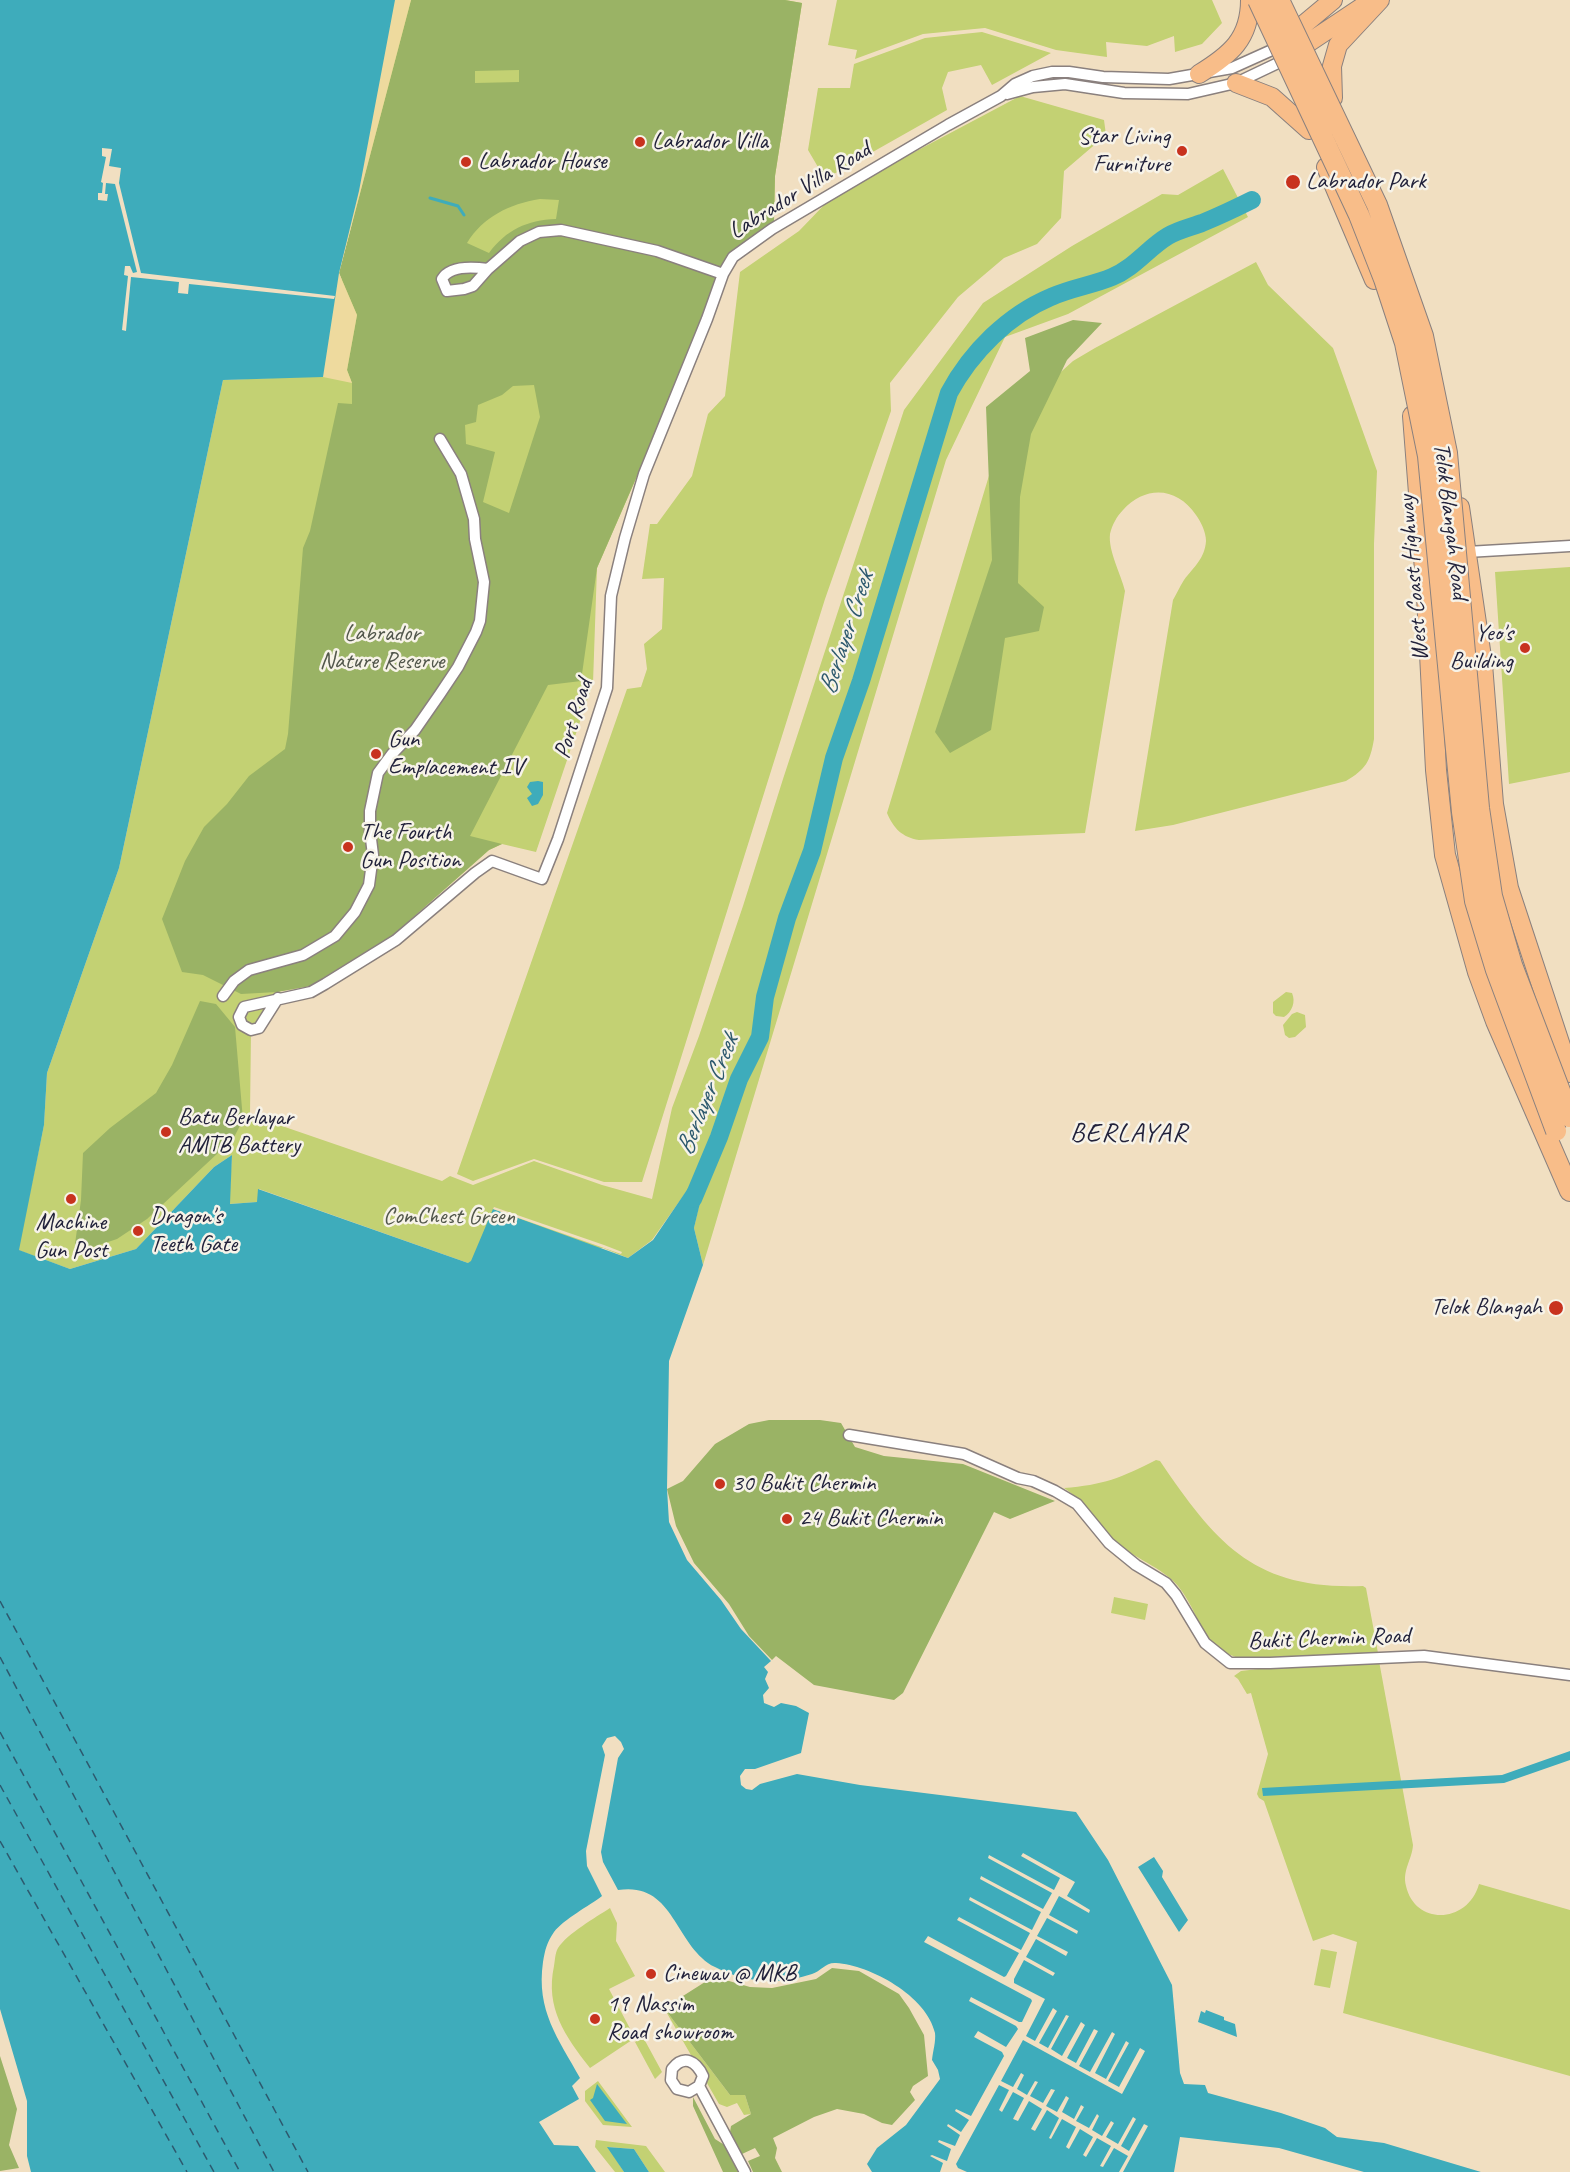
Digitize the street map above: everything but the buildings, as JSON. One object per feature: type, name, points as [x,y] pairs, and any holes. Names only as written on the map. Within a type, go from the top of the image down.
[{"type":"highway","name":"West Coast Highway","points":[[1258,0],[1359,214],[1405,343],[1428,456],[1462,812],[1475,901],[1496,970],[1570,1166]]},
{"type":"highway","name":"West Coast Highway","points":[[1279,0],[1377,205],[1423,336],[1447,453],[1479,808],[1492,896],[1512,964],[1570,1117]]},
{"type":"highway","points":[[1413,416],[1436,770],[1445,855],[1462,920],[1496,1021],[1570,1191]]},
{"type":"main road","name":"Telok Blangah Road","points":[[1250,0],[1352,224],[1396,341],[1413,416],[1470,900],[1504,1016],[1570,1185]]},
{"type":"main road","points":[[1199,74],[1229,54],[1240,41],[1250,14],[1250,0]]},
{"type":"main road","name":"Telok Blangah Road","points":[[1288,0],[1303,37],[1383,203],[1428,322],[1467,552],[1483,664],[1494,804],[1509,888],[1570,1074]]},
{"type":"main road","points":[[1303,37],[1333,0]]},
{"type":"main road","points":[[1275,57],[1303,37],[1373,0]]},
{"type":"main road","points":[[1333,98],[1332,66],[1338,45],[1380,0]]},
{"type":"main road","points":[[1236,83],[1272,97],[1309,130]]},
{"type":"main road","points":[[1382,299],[1403,291],[1420,297]]},
{"type":"main road","points":[[1452,751],[1478,750],[1488,744]]},
{"type":"street","name":"Labrador Villa Road","points":[[488,269],[520,241],[539,232],[561,230],[657,251],[723,274],[733,257],[772,229],[1001,96],[1015,84],[1033,76],[1052,72],[1069,72],[1118,78],[1169,79],[1232,68],[1275,57]]},
{"type":"street","name":"Labrador Villa Road","points":[[1001,96],[1052,84],[1119,92],[1188,94],[1236,83],[1275,57]]},
{"type":"street","points":[[1118,78],[1108,83],[1110,88],[1119,92]]},
{"type":"street","name":"Port Road","points":[[252,1004],[311,992],[396,940],[492,861],[542,879],[558,839],[607,688],[611,596],[628,527],[644,474],[723,274]]},
{"type":"street","points":[[223,996],[234,981],[249,970],[303,955],[335,936],[355,912],[369,885],[373,855],[370,811],[378,773],[415,730],[458,667],[476,632],[480,621],[484,582],[475,539],[474,519],[461,474],[440,439]]},
{"type":"street","points":[[1467,552],[1570,546]]},
{"type":"street","points":[[264,1018],[261,1008],[252,1004],[244,1007],[239,1013],[242,1025],[251,1030],[256,1029],[262,1024],[278,998]]},
{"type":"street","name":"Bukit Chermin Road","points":[[849,1435],[964,1454],[1018,1478],[1033,1481],[1077,1504],[1108,1543],[1136,1565],[1167,1583],[1204,1643],[1230,1663],[1270,1664],[1424,1656],[1570,1675]]},
{"type":"street","points":[[699,2086],[746,2172]]},
{"type":"green space","name":"Labrador Nature Reserve","points":[[395,0],[785,0],[802,3],[775,176],[774,221],[723,264],[661,421],[597,568],[593,683],[536,852],[502,844],[489,850],[393,935],[310,986],[277,992],[264,1018],[251,1030],[250,1115],[442,1181],[450,1176],[473,1185],[534,1161],[602,1185],[652,1199],[672,1108],[743,906],[904,410],[983,303],[1072,246],[1162,194],[1178,195],[1223,169],[1248,217],[1068,314],[1005,337],[946,460],[703,1265],[694,1228],[705,1179],[698,1175],[652,1240],[628,1258],[603,1248],[468,1263],[259,1189],[258,1202],[229,1204],[232,1155],[214,1167],[136,1249],[70,1269],[18,1250],[44,1125],[47,1073],[119,868],[223,380],[323,376]]},
{"type":"green space","name":"Labrador Nature Reserve","points":[[411,0],[785,0],[802,3],[775,176],[774,221],[723,264],[661,421],[597,568],[581,681],[548,685],[470,836],[502,844],[489,850],[393,935],[310,986],[277,992],[241,994],[203,975],[182,972],[162,919],[185,861],[204,827],[227,804],[249,776],[285,749],[303,548],[310,531],[338,403],[352,404],[352,383],[347,370],[357,315],[339,273]],"holes":[[[519,70],[519,82],[475,83],[475,71]],[[559,200],[556,219],[527,224],[510,232],[489,253],[467,243],[489,219],[507,208],[529,201]],[[534,385],[540,417],[509,513],[483,502],[495,452],[466,444],[465,425],[476,422],[478,405],[502,395],[513,386]]]},
{"type":"green space","points":[[837,0],[1212,0],[1222,23],[1202,44],[1175,52],[1174,36],[1147,46],[1106,42],[1107,57],[1056,50],[985,28],[923,34],[855,59],[857,50],[828,45]]},
{"type":"green space","points":[[982,32],[1051,53],[992,85],[981,65],[948,72],[942,88],[947,110],[825,179],[808,150],[818,88],[850,88],[854,64],[925,38]]},
{"type":"green space","points":[[1020,96],[1104,120],[1106,135],[1064,171],[1061,218],[1037,244],[1004,258],[958,297],[890,383],[891,411],[825,599],[642,1182],[604,1182],[534,1159],[473,1181],[457,1174],[627,689],[641,687],[647,669],[644,644],[662,629],[664,578],[642,579],[650,524],[657,524],[692,476],[708,414],[725,396],[740,272],[799,231],[826,203],[890,165]]},
{"type":"green space","points":[[1256,262],[1268,285],[1333,348],[1377,471],[1374,544],[1374,739],[1366,764],[1346,781],[1173,825],[1135,831],[1173,600],[1201,557],[1206,541],[1196,515],[1180,499],[1171,495],[1151,493],[1141,496],[1123,510],[1110,534],[1113,555],[1125,591],[1085,833],[919,840],[903,834],[896,828],[887,813],[991,469],[1041,390],[1073,361]]},
{"type":"green space","points":[[1073,320],[1102,323],[1067,360],[1031,434],[1020,497],[1018,583],[1044,607],[1039,631],[1005,638],[991,730],[950,753],[935,732],[992,560],[986,407],[1030,371],[1025,338]]},
{"type":"green space","points":[[1570,567],[1570,772],[1509,784],[1495,572]]},
{"type":"green space","points":[[1286,992],[1292,993],[1294,1000],[1292,1006],[1284,1017],[1276,1016],[1273,1013],[1273,1002]]},
{"type":"green space","points":[[200,1001],[216,1004],[235,1027],[243,1120],[233,1139],[147,1219],[117,1239],[84,1250],[75,1244],[81,1200],[83,1153],[110,1128],[156,1093],[172,1065]]},
{"type":"green space","points":[[1297,1012],[1305,1015],[1306,1027],[1295,1037],[1289,1038],[1285,1035],[1283,1025],[1292,1014]]},
{"type":"green space","points":[[769,1420],[820,1420],[841,1423],[855,1447],[884,1456],[963,1464],[1055,1501],[1010,1519],[994,1512],[903,1693],[894,1700],[814,1685],[776,1656],[772,1660],[749,1636],[729,1604],[694,1563],[676,1526],[667,1489],[683,1481],[715,1444],[749,1424]]},
{"type":"green space","points":[[1156,1460],[1160,1461],[1201,1517],[1221,1539],[1242,1556],[1266,1570],[1294,1580],[1366,1588],[1378,1653],[1246,1660],[1219,1648],[1210,1640],[1178,1586],[1114,1541],[1078,1500],[1064,1488],[1112,1480]]},
{"type":"green space","points":[[1114,1597],[1148,1604],[1145,1620],[1111,1613]]},
{"type":"green space","points":[[1379,1661],[1413,1845],[1405,1875],[1411,1899],[1420,1908],[1430,1913],[1442,1915],[1453,1913],[1464,1907],[1473,1897],[1479,1884],[1570,1910],[1570,2076],[1343,2013],[1357,1942],[1333,1934],[1313,1941],[1264,1801],[1257,1794],[1268,1754],[1251,1693],[1247,1694],[1234,1676],[1241,1671],[1258,1669],[1262,1666]]},
{"type":"green space","points":[[610,1908],[617,1923],[616,1941],[635,1976],[609,1989],[635,2038],[590,2068],[559,2021],[552,1995],[552,1981],[556,1955],[562,1942]]},
{"type":"green space","points":[[1321,1949],[1337,1952],[1330,1988],[1314,1985]]},
{"type":"green space","points":[[832,1968],[859,1971],[899,1994],[924,2035],[928,2076],[913,2086],[910,2092],[915,2100],[892,2125],[864,2114],[837,2109],[814,2117],[773,2138],[777,2148],[775,2158],[782,2172],[753,2172],[748,2161],[760,2156],[755,2148],[742,2154],[730,2132],[731,2126],[751,2114],[745,2095],[730,2095],[664,2008],[705,1982],[729,1981],[750,1987],[772,1988],[816,1979]]},
{"type":"green space","points":[[664,2008],[730,2095],[745,2095],[751,2114],[744,2115],[737,2103],[727,2107],[719,2104]]},
{"type":"green space","points":[[643,2037],[662,2072],[655,2079],[635,2042]]},
{"type":"green space","points":[[0,2056],[17,2109],[9,2145],[19,2168],[0,2171]]},
{"type":"green space","points":[[598,2081],[632,2127],[603,2125],[585,2101],[585,2091]]},
{"type":"green space","points":[[693,2097],[715,2139],[726,2146],[739,2172],[723,2172],[693,2106]]},
{"type":"green space","points":[[596,2140],[646,2146],[665,2172],[649,2172],[634,2149],[608,2147],[624,2172],[615,2172],[595,2147]]},
{"type":"sand","points":[[382,0],[411,0],[339,273],[357,315],[347,370],[352,383],[323,377],[309,377],[319,355]]},
{"type":"water","points":[[0,0],[395,0],[359,191],[339,273],[323,377],[223,380],[119,868],[47,1073],[44,1125],[19,1250],[70,1269],[136,1249],[214,1167],[232,1155],[230,1204],[257,1202],[258,1189],[468,1263],[471,1261],[493,1209],[628,1258],[653,1240],[697,1175],[706,1178],[694,1228],[703,1265],[669,1361],[667,1489],[669,1522],[687,1560],[721,1600],[741,1629],[771,1661],[764,1667],[768,1672],[765,1679],[769,1688],[763,1695],[764,1703],[774,1707],[781,1703],[796,1706],[809,1713],[801,1753],[755,1769],[745,1769],[740,1776],[741,1785],[752,1790],[760,1784],[797,1774],[860,1785],[1076,1812],[1108,1860],[1172,1985],[1180,2073],[1184,2084],[1205,2085],[1208,2093],[1325,2128],[1337,2137],[1384,2143],[1481,2172],[1364,2172],[1279,2148],[1180,2137],[1174,2172],[872,2172],[867,2164],[877,2148],[906,2125],[940,2079],[932,2060],[935,2033],[930,2019],[909,1995],[895,1985],[880,1976],[850,1965],[832,1963],[800,1978],[775,1981],[750,1979],[726,1972],[701,1957],[663,1905],[651,1895],[637,1890],[618,1890],[603,1862],[601,1852],[618,1758],[624,1749],[615,1736],[607,1738],[602,1746],[605,1755],[586,1851],[587,1866],[602,1896],[554,1932],[546,1950],[542,1979],[546,2010],[557,2037],[580,2078],[572,2086],[579,2099],[539,2122],[554,2145],[578,2146],[596,2172],[31,2172],[27,2156],[27,2101],[0,2009]]},
{"type":"water","points":[[530,782],[543,782],[543,795],[538,804],[532,806],[527,798],[532,794],[527,787]]},
{"type":"water","points":[[1570,1751],[1570,1760],[1504,1783],[1263,1796],[1262,1788],[1502,1775]]},
{"type":"water","points":[[1154,1857],[1163,1871],[1162,1877],[1188,1920],[1179,1932],[1138,1867]]},
{"type":"water","points":[[1206,2010],[1235,2024],[1237,2037],[1198,2022],[1201,2011],[1205,2013]]},
{"type":"water","points":[[597,2084],[627,2124],[605,2121],[590,2100],[593,2098]]},
{"type":"water","points":[[607,2147],[634,2149],[649,2172],[624,2172]]},
{"type":"pier","points":[[102,148],[112,149],[109,166],[121,168],[119,183],[141,273],[335,296],[334,299],[189,284],[188,294],[178,293],[179,282],[131,277],[126,331],[122,330],[128,276],[124,275],[125,266],[130,266],[133,273],[137,272],[115,184],[106,183],[107,201],[98,200],[98,193],[102,193],[103,183],[101,182],[106,157],[102,156]]},
{"type":"pier","points":[[494,1207],[622,1252],[621,1254],[493,1209]]},
{"type":"pier","points":[[1023,1853],[1075,1882],[1067,1896],[1090,1910],[1089,1913],[1059,1896],[1049,1915],[1078,1931],[1077,1934],[1047,1918],[1037,1936],[1068,1952],[1066,1956],[1036,1939],[1026,1957],[1055,1973],[1053,1976],[1024,1960],[1014,1979],[1014,1983],[1045,1999],[1026,2036],[1035,2041],[1053,2008],[1057,2011],[1039,2043],[1048,2048],[1066,2015],[1069,2016],[1051,2049],[1062,2056],[1081,2022],[1085,2025],[1067,2058],[1076,2063],[1094,2029],[1098,2031],[1079,2066],[1090,2072],[1112,2032],[1115,2034],[1095,2073],[1106,2079],[1126,2041],[1129,2043],[1108,2081],[1119,2087],[1140,2048],[1145,2051],[1122,2094],[1023,2040],[1001,2081],[1013,2087],[1021,2073],[1024,2075],[1017,2089],[1027,2095],[1035,2081],[1038,2082],[1030,2096],[1043,2103],[1051,2089],[1055,2090],[1046,2106],[1057,2112],[1066,2096],[1069,2098],[1062,2112],[1074,2119],[1081,2105],[1084,2107],[1076,2121],[1089,2128],[1097,2114],[1099,2116],[1092,2130],[1102,2136],[1111,2121],[1114,2123],[1106,2137],[1118,2144],[1133,2117],[1136,2119],[1121,2146],[1129,2151],[1144,2124],[1148,2126],[1123,2172],[1119,2172],[1128,2156],[1114,2148],[1103,2167],[1100,2166],[1111,2146],[1097,2138],[1086,2157],[1083,2155],[1093,2137],[1080,2129],[1069,2149],[1066,2147],[1076,2127],[1062,2119],[1051,2139],[1049,2138],[1059,2118],[1047,2110],[1035,2131],[1031,2129],[1042,2109],[1029,2101],[1018,2121],[1013,2119],[1024,2098],[1013,2092],[1002,2112],[999,2110],[1009,2090],[999,2085],[956,2164],[958,2168],[967,2172],[940,2172],[943,2163],[930,2156],[947,2161],[951,2149],[938,2142],[939,2140],[955,2146],[960,2135],[947,2126],[948,2124],[961,2132],[969,2120],[955,2111],[956,2109],[971,2116],[1004,2056],[1002,2052],[974,2037],[978,2031],[1006,2047],[1018,2029],[969,2001],[971,1997],[1019,2022],[1022,2022],[1032,2001],[924,1942],[928,1936],[1004,1977],[1006,1976],[1019,1953],[957,1920],[959,1917],[1021,1950],[1030,1933],[969,1900],[970,1897],[1032,1930],[1041,1912],[980,1879],[981,1876],[1043,1909],[1052,1893],[988,1858],[989,1855],[1054,1890],[1060,1878],[1021,1856]]},
{"type":"waterway","points":[[430,198],[458,206],[464,215]]},
{"type":"waterway","name":"Berlayer Creek","points":[[693,1199],[719,1137],[739,1079],[760,1037],[765,997],[787,918],[812,851],[834,758],[861,681],[949,393],[980,349],[992,336],[1020,314],[1059,294],[1120,273],[1168,236],[1252,200]]},
{"type":"ferry route","points":[[0,1601],[308,2172]]},
{"type":"ferry route","points":[[0,1657],[274,2172]]},
{"type":"ferry route","points":[[0,1732],[240,2172]]},
{"type":"ferry route","points":[[0,1785],[214,2172]]},
{"type":"ferry route","points":[[0,1841],[187,2172]]},
{"type":"place","name":"Labrador Villa","points":[[640,142]]},
{"type":"place","name":"Star Living Furniture","points":[[1182,151]]},
{"type":"place","name":"Labrador House","points":[[466,162]]},
{"type":"place","name":"Labrador Park","points":[[1293,182]]},
{"type":"place","name":"Yeo's Building","points":[[1525,648]]},
{"type":"place","name":"Gun Emplacement IV","points":[[376,754]]},
{"type":"place","name":"The Fourth Gun Position","points":[[348,847]]},
{"type":"place","name":"Batu Berlayar AMTB Battery","points":[[166,1132]]},
{"type":"place","name":"Machine Gun Post","points":[[71,1199]]},
{"type":"place","name":"Dragon's Teeth Gate","points":[[138,1231]]},
{"type":"place","name":"Telok Blangah","points":[[1556,1308]]},
{"type":"place","name":"30 Bukit Chermin","points":[[720,1484]]},
{"type":"place","name":"24 Bukit Chermin","points":[[787,1519]]},
{"type":"place","name":"Cinewav @ MKB","points":[[651,1974]]},
{"type":"place","name":"19 Nassim Road showroom","points":[[595,2019]]},
{"type":"district","name":"BERLAYAR","points":[[1129,1134]]},
{"type":"park label","name":"ComChest Green","points":[[449,1217]]}]
